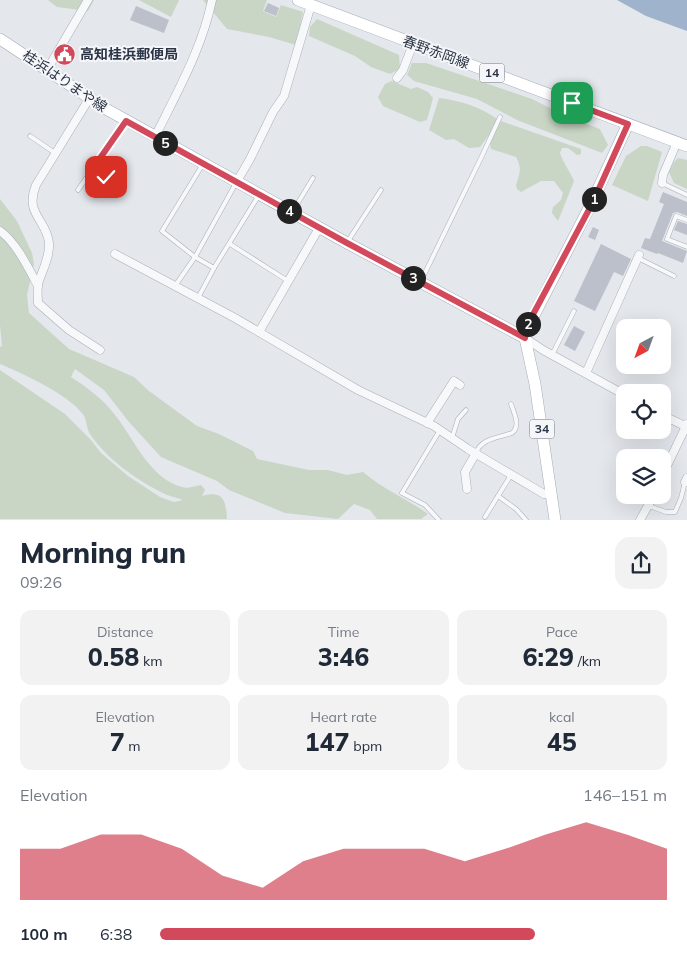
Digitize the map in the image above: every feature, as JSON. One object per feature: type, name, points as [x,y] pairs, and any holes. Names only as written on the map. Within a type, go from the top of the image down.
[{"type":"main road","name":"春野赤岡線","points":[[298,0],[682,144]]},
{"type":"main road","name":"桂浜はりまや線","points":[[0,38],[89,99],[126,121],[319,228],[525,338]]},
{"type":"main road","points":[[525,338],[529,322],[592,204],[628,124]]},
{"type":"main road","name":"34","points":[[525,338],[535,384],[556,520]]},
{"type":"street","points":[[46,70],[88,0]]},
{"type":"street","points":[[155,137],[196,55],[212,0]]},
{"type":"street","points":[[236,182],[250,159],[272,112],[284,96],[311,5]]},
{"type":"street","points":[[397,78],[403,70],[413,44]]},
{"type":"street","points":[[89,99],[32,194],[36,214],[49,242],[49,251],[38,286],[38,303],[69,330],[100,350]]},
{"type":"street","points":[[662,183],[682,144]]},
{"type":"street","points":[[259,332],[319,228]]},
{"type":"street","points":[[0,231],[7,236],[38,286]]},
{"type":"street","points":[[115,254],[259,332],[358,390],[440,430],[544,494],[552,494]]},
{"type":"street","points":[[586,374],[638,256]]},
{"type":"street","points":[[525,338],[616,390]]},
{"type":"street","points":[[427,423],[454,381],[460,385]]},
{"type":"street","points":[[671,419],[687,426],[671,458]]},
{"type":"street","points":[[467,489],[465,472],[476,453]]},
{"type":"street","points":[[640,520],[649,506]]},
{"type":"lane","points":[[420,282],[500,117]]},
{"type":"lane","points":[[78,190],[126,121]]},
{"type":"lane","points":[[30,136],[55,153]]},
{"type":"lane","points":[[96,164],[99,172],[106,177]]},
{"type":"lane","points":[[203,164],[162,232],[195,257],[214,268]]},
{"type":"lane","points":[[292,213],[313,178]]},
{"type":"lane","points":[[175,286],[195,257],[236,182]]},
{"type":"lane","points":[[662,183],[687,195]]},
{"type":"lane","points":[[347,243],[381,190]]},
{"type":"lane","points":[[198,298],[214,268],[259,195]]},
{"type":"lane","points":[[687,220],[676,216],[666,239],[687,247]]},
{"type":"lane","points":[[230,244],[288,281]]},
{"type":"lane","points":[[638,256],[674,276]]},
{"type":"lane","points":[[552,355],[574,311]]},
{"type":"lane","points":[[476,453],[484,442],[516,430],[517,425],[511,404]]},
{"type":"lane","points":[[452,438],[458,419],[466,410]]},
{"type":"lane","points":[[439,520],[425,505],[402,493],[440,430]]},
{"type":"lane","points":[[485,517],[511,475]]},
{"type":"lane","points":[[649,506],[666,512],[675,512],[682,498],[686,480]]},
{"type":"lane","points":[[498,496],[516,508],[526,520]]},
{"type":"green space","points":[[48,0],[94,0],[88,11],[57,7]]},
{"type":"green space","points":[[139,0],[179,0],[171,17]]},
{"type":"green space","points":[[203,0],[267,0],[263,11],[276,17],[281,5],[303,12],[296,45],[269,37],[227,29]]},
{"type":"green space","points":[[317,19],[399,55],[400,69],[390,74],[371,67],[355,56],[309,36],[310,27]]},
{"type":"green space","points":[[412,63],[426,63],[532,99],[568,117],[600,129],[608,145],[602,153],[517,120],[477,99],[414,81],[407,75]]},
{"type":"green space","points":[[392,81],[411,89],[417,87],[428,92],[433,98],[427,120],[420,122],[383,106],[378,97],[385,84]]},
{"type":"green space","points":[[439,98],[469,105],[497,119],[480,147],[469,148],[454,139],[446,140],[429,130]]},
{"type":"green space","points":[[501,121],[581,149],[581,154],[577,155],[568,148],[562,148],[560,153],[574,181],[558,221],[552,213],[553,207],[561,200],[563,193],[554,181],[541,181],[521,192],[517,189],[516,185],[520,171],[516,157],[491,149],[490,142]]},
{"type":"green space","points":[[641,146],[647,146],[662,152],[648,201],[612,185],[626,156]]},
{"type":"green space","points":[[678,158],[687,160],[687,189],[674,183],[669,172]]},
{"type":"green space","points":[[0,199],[17,221],[32,253],[34,264],[27,295],[29,313],[69,349],[134,377],[149,391],[197,426],[219,434],[253,451],[257,459],[309,470],[328,470],[347,475],[363,472],[428,514],[421,519],[377,519],[370,510],[354,504],[338,519],[285,513],[229,490],[217,481],[161,457],[129,422],[104,390],[75,369],[71,377],[95,394],[110,409],[144,457],[160,475],[182,487],[189,488],[201,485],[205,490],[202,496],[215,494],[219,496],[226,507],[227,519],[0,519],[0,370],[65,414],[101,453],[128,476],[160,497],[174,502],[183,500],[166,495],[151,487],[113,460],[90,434],[84,415],[66,399],[32,378],[0,364],[0,347],[2,346],[0,325]]},
{"type":"water","points":[[617,0],[687,0],[687,31],[646,16]]},
{"type":"building","points":[[268,3],[279,8],[276,16],[264,11]]},
{"type":"building","points":[[136,6],[169,20],[164,33],[130,20]]},
{"type":"building","points":[[663,192],[687,202],[687,216],[677,212],[673,213],[662,241],[687,251],[683,263],[641,248],[645,238],[650,239],[664,204],[659,202]]},
{"type":"building","points":[[678,221],[687,224],[687,235],[674,230]]},
{"type":"building","points":[[593,227],[599,230],[595,240],[588,237]]},
{"type":"building","points":[[601,244],[631,259],[623,276],[614,272],[595,311],[574,301]]},
{"type":"building","points":[[574,326],[585,332],[575,351],[564,345]]},
{"type":"place","name":"高知桂浜郵便局","points":[[64,54]]},
{"type":"route","points":[[106,177],[99,172],[96,164],[126,121],[347,243],[525,338],[529,322],[592,204],[628,124],[572,103]]}]
